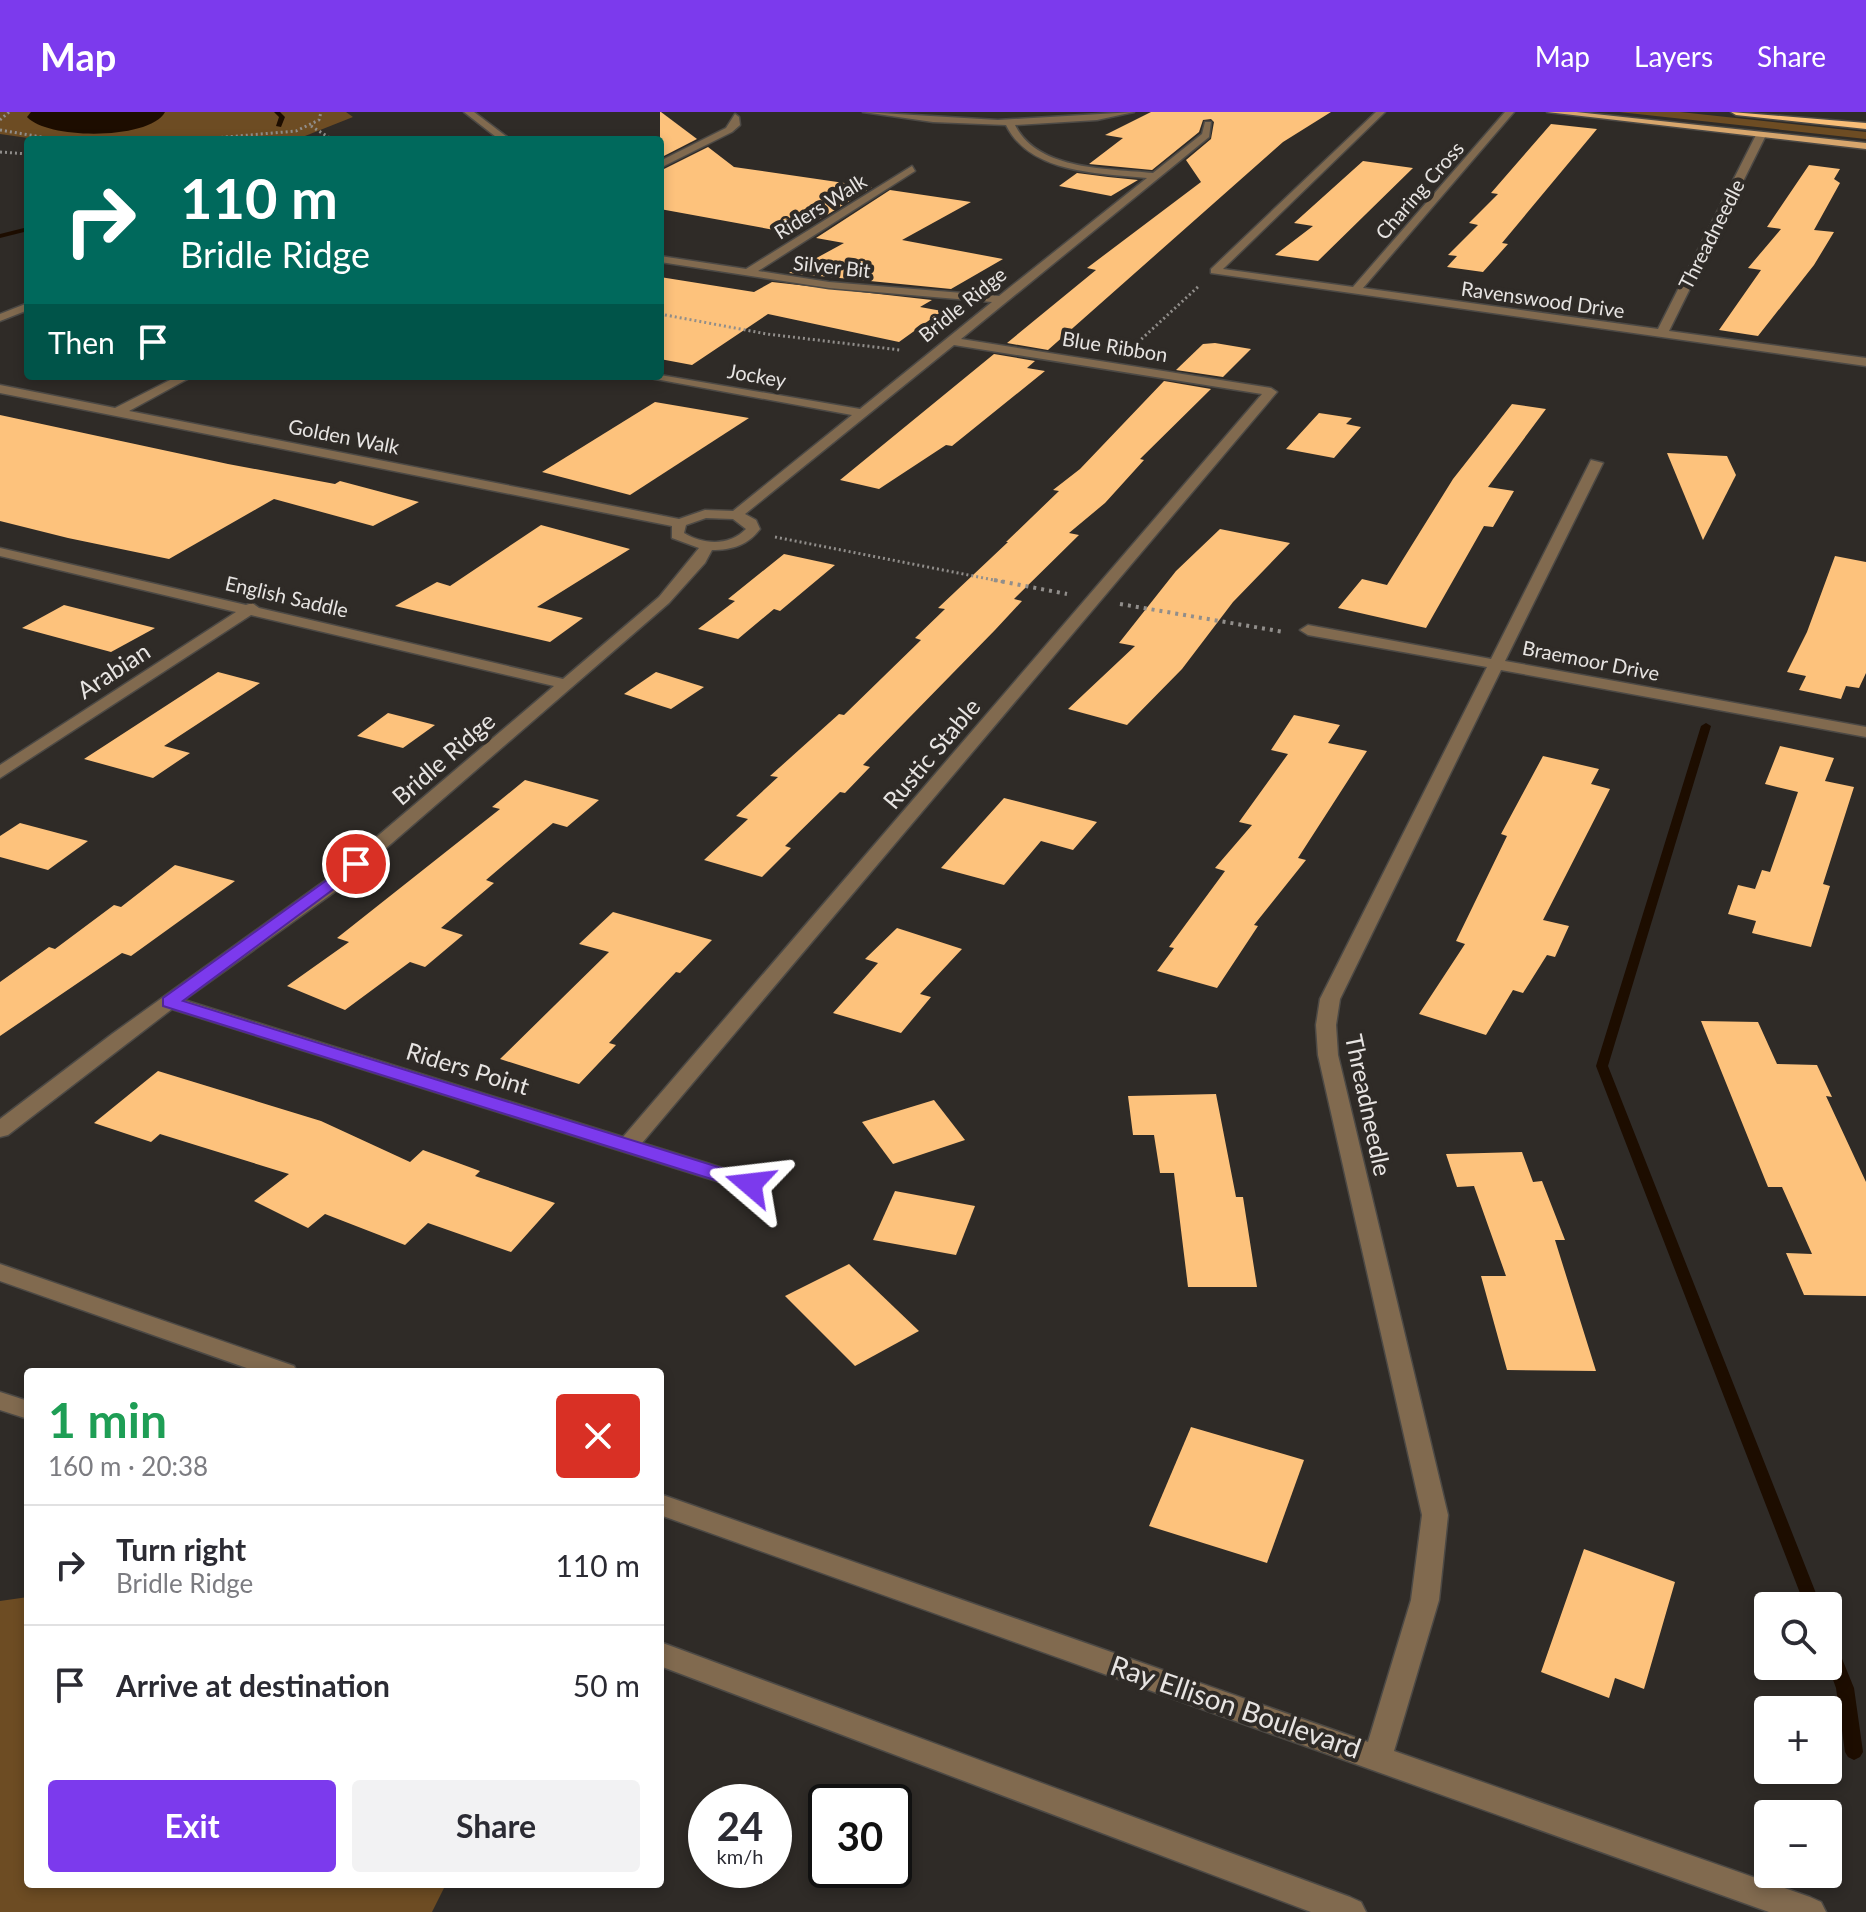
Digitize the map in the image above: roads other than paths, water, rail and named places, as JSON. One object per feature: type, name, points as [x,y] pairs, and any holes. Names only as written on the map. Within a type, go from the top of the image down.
[{"type":"highway","points":[[1736,112],[1866,126]]},
{"type":"highway","points":[[1842,112],[1866,114]]},
{"type":"main road","points":[[1551,112],[1866,146]]},
{"type":"street","points":[[468,112],[501,136]]},
{"type":"street","points":[[867,112],[959,122],[1009,123],[1130,112]]},
{"type":"street","name":"Ravenswood Drive","points":[[1381,112],[1215,271],[1866,362]]},
{"type":"street","name":"Charing Cross","points":[[1355,291],[1510,112]]},
{"type":"street","points":[[664,163],[729,130],[735,125],[735,117]]},
{"type":"street","points":[[1037,122],[1040,133]]},
{"type":"street","points":[[1009,123],[1017,143],[1037,155],[1087,168],[1160,172]]},
{"type":"street","name":"Bridle Ridge","points":[[736,515],[1206,135],[1208,124]]},
{"type":"street","name":"Threadneedle","points":[[1662,334],[1761,135]]},
{"type":"street","points":[[1055,148],[1160,172]]},
{"type":"street","name":"Riders Walk","points":[[747,273],[912,169]]},
{"type":"street","name":"Silver Bit","points":[[664,260],[841,287],[925,291],[1002,300]]},
{"type":"street","points":[[0,318],[24,308]]},
{"type":"street","name":"Blue Ribbon","points":[[951,341],[1271,392]]},
{"type":"street","name":"Jockey","points":[[664,379],[862,413]]},
{"type":"street","points":[[117,412],[179,380]]},
{"type":"street","name":"Golden Walk","points":[[0,389],[680,523]]},
{"type":"street","name":"Rustic Stable","points":[[628,1145],[1271,392]]},
{"type":"street","name":"Threadneedle","points":[[1378,1756],[1425,1600],[1435,1515],[1328,1055],[1326,1025],[1330,999],[1596,463]]},
{"type":"street","points":[[705,514],[736,515],[751,523],[750,534],[733,543],[693,544],[677,535],[680,523],[705,514]]},
{"type":"street","name":"Bridle Ridge","points":[[0,1130],[169,1002],[333,884],[664,600],[700,560],[707,546]]},
{"type":"street","name":"English Saddle","points":[[0,552],[252,608],[565,684]]},
{"type":"street","name":"Arabian","points":[[0,773],[252,608]]},
{"type":"street","name":"Braemoor Drive","points":[[1308,630],[1866,732]]},
{"type":"street","name":"Riders Point","points":[[169,1002],[750,1184]]},
{"type":"street","points":[[0,1272],[274,1368]]},
{"type":"street","points":[[0,1401],[24,1409]]},
{"type":"street","name":"Ray Ellison Boulevard","points":[[664,1505],[1378,1756],[1810,1912]]},
{"type":"street","points":[[664,1655],[1350,1912]]},
{"type":"waterway","points":[[277,112],[282,117],[279,126]]},
{"type":"waterway","points":[[0,236],[24,230]]},
{"type":"waterway","points":[[1706,726],[1602,1066],[1808,1592]]},
{"type":"waterway","points":[[1842,1680],[1854,1752]]}]
